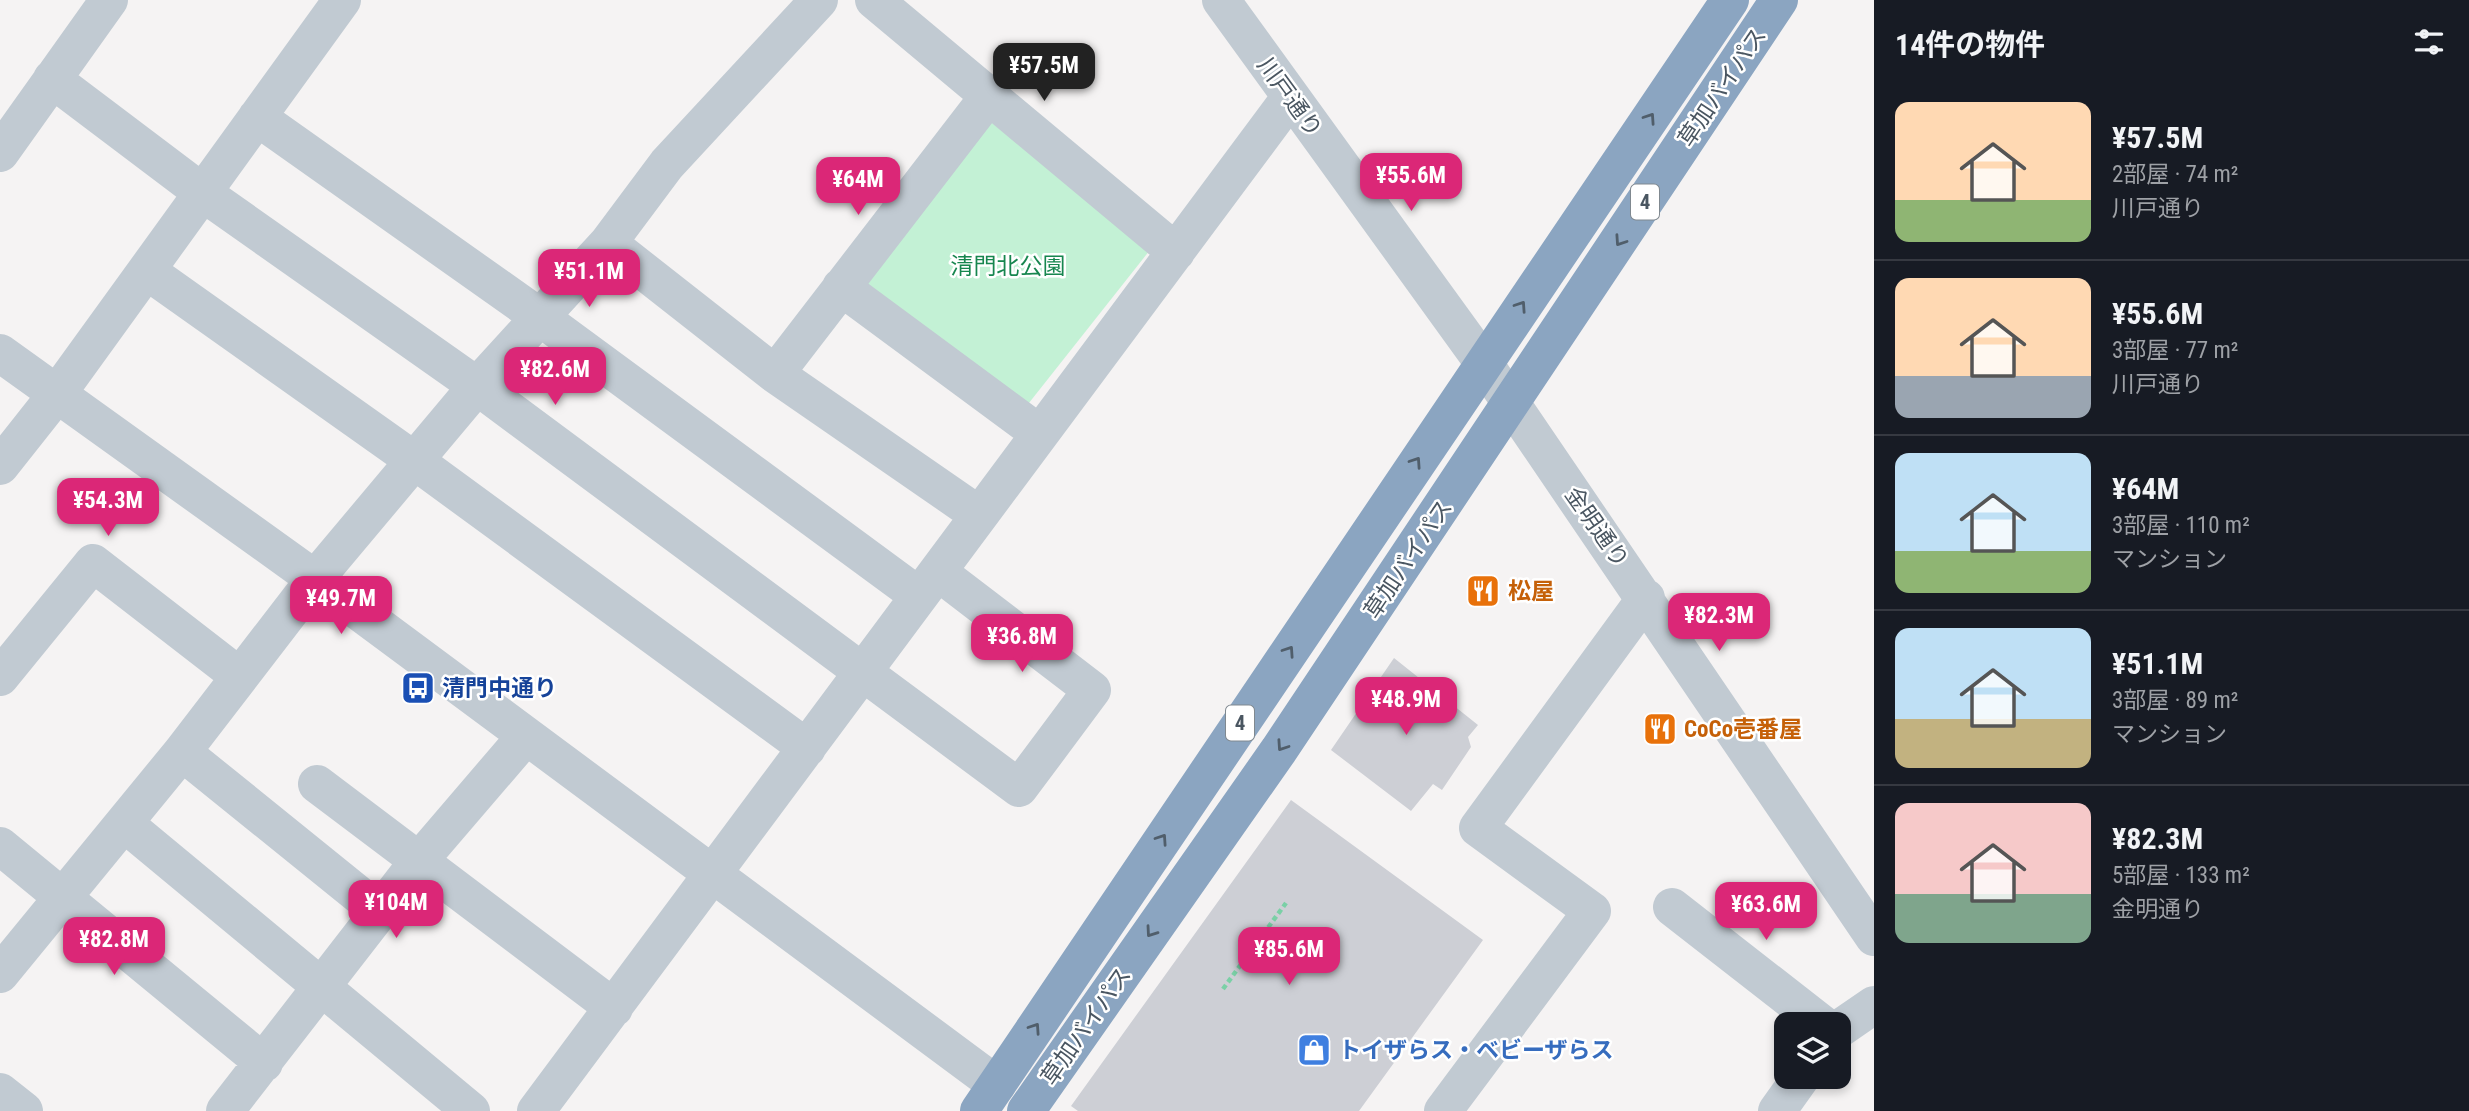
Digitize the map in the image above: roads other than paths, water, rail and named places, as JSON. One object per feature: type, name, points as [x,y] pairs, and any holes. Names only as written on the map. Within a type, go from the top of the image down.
[{"type":"highway","name":"草加バイパス","points":[[988,1098],[1730,0]]},
{"type":"highway","name":"草加バイパス","points":[[1027,1111],[1279,750],[1779,0]]},
{"type":"street","points":[[0,466],[57,394],[342,0]]},
{"type":"street","points":[[1,971],[125,824],[315,579],[477,386],[608,243],[667,164],[819,0]]},
{"type":"street","points":[[874,0],[1176,252]]},
{"type":"street","name":"川戸通り","points":[[1221,0],[1290,99],[1483,362]]},
{"type":"street","points":[[0,153],[105,1]]},
{"type":"street","points":[[52,79],[203,192],[477,386],[1019,788],[1093,690],[929,584],[541,318],[257,117]]},
{"type":"street","points":[[775,374],[989,96]]},
{"type":"street","points":[[536,1111],[1290,99]]},
{"type":"street","points":[[608,243],[775,374],[979,515]]},
{"type":"street","points":[[147,271],[415,461],[807,748]]},
{"type":"street","points":[[841,287],[1040,434]]},
{"type":"street","points":[[0,353],[315,579],[715,874],[988,1098]]},
{"type":"street","name":"金明通り","points":[[1483,362],[1874,937]]},
{"type":"street","points":[[0,677],[93,563],[239,676]]},
{"type":"street","points":[[1443,1111],[1592,911],[1478,828],[1646,598]]},
{"type":"street","points":[[233,1108],[264,1063],[418,862],[526,736]]},
{"type":"street","points":[[182,752],[380,912]]},
{"type":"street","points":[[317,784],[614,1008]]},
{"type":"street","points":[[125,824],[471,1111]]},
{"type":"street","points":[[0,846],[264,1063]]},
{"type":"street","points":[[1672,907],[1807,1012]]},
{"type":"street","points":[[1851,1021],[1874,1005]]},
{"type":"street","points":[[1777,1111],[1793,1089]]},
{"type":"street","points":[[0,1092],[24,1111]]},
{"type":"place","name":"松屋","points":[[1483,591]]},
{"type":"place","name":"清門中通り","points":[[418,688]]},
{"type":"place","name":"CoCo壱番屋","points":[[1660,729]]},
{"type":"place","name":"トイザらス・ベビーザらス","points":[[1314,1050]]},
{"type":"park label","name":"清門北公園","points":[[1008,266]]}]
